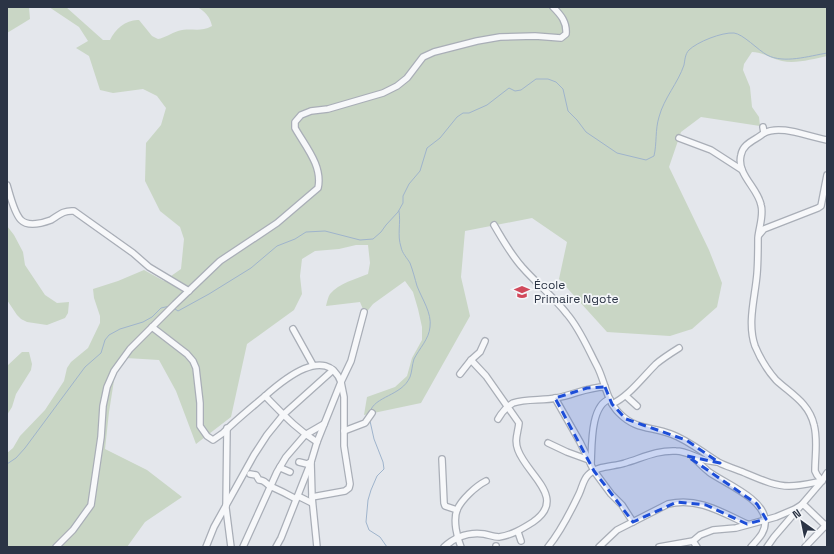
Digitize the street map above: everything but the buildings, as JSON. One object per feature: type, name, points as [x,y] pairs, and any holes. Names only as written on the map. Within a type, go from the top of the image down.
[{"type":"street","points":[[56,547],[73,530],[91,505],[101,437],[102,406],[114,371],[130,349],[220,261],[277,223],[318,188],[320,180],[317,166],[295,128],[294,122],[301,115],[311,111],[328,110],[383,93],[397,86],[407,78],[423,57],[434,52],[500,37],[535,36],[561,38],[566,34],[566,28],[560,15],[553,7]]},
{"type":"street","points":[[742,170],[740,155],[744,147],[764,130],[781,129],[827,140]]},
{"type":"street","points":[[679,138],[711,150],[742,170],[755,190],[762,205],[757,275],[751,320],[755,344],[759,356],[769,372],[776,380],[796,396],[810,412],[816,436],[815,471],[817,476],[822,481]]},
{"type":"street","points":[[759,235],[764,229],[818,208],[820,206],[827,175]]},
{"type":"street","points":[[7,185],[16,212],[21,220],[26,223],[40,223],[52,219],[68,210],[74,211],[121,244],[149,267],[188,292]]},
{"type":"street","points":[[494,225],[505,245],[522,268],[573,322],[601,374],[611,401],[622,416],[636,425],[670,433],[686,440],[720,463]]},
{"type":"street","points":[[276,547],[282,538],[311,462],[317,442],[351,361],[364,312]]},
{"type":"street","points":[[152,327],[187,354],[196,368],[200,403],[200,426],[207,436],[213,440],[265,396],[299,370],[314,365],[328,367],[338,374],[344,396],[344,446],[350,484],[349,488],[342,492],[312,500],[297,497],[271,487],[264,480],[259,480],[256,475],[250,474]]},
{"type":"street","points":[[293,329],[314,365]]},
{"type":"street","points":[[460,374],[471,360],[480,352],[486,341]]},
{"type":"street","points":[[590,462],[595,419],[605,400],[611,401],[626,396],[631,389],[658,363],[679,348]]},
{"type":"street","points":[[444,547],[457,538],[472,534],[483,534],[498,537],[518,532],[538,518],[545,510],[547,500],[545,491],[525,464],[517,449],[515,438],[519,423],[486,376],[471,360]]},
{"type":"street","points":[[206,547],[214,527],[226,508],[254,455],[267,435],[284,414],[333,370]]},
{"type":"street","points":[[498,419],[507,407],[518,402],[555,398],[573,394],[587,388],[605,387]]},
{"type":"street","points":[[265,396],[284,414],[291,423],[305,435],[317,442]]},
{"type":"street","points":[[626,396],[637,406]]},
{"type":"street","points":[[555,398],[580,442],[594,471],[611,494],[622,505],[633,522]]},
{"type":"street","points":[[344,431],[365,423],[372,413]]},
{"type":"street","points":[[243,547],[286,457],[305,435],[325,423]]},
{"type":"street","points":[[227,428],[228,468],[226,508],[232,547]]},
{"type":"street","points":[[548,443],[590,462]]},
{"type":"street","points":[[548,547],[562,526],[588,475],[604,467],[624,463],[648,454],[677,451],[703,460],[720,463],[746,473],[759,480],[784,486],[822,481]]},
{"type":"street","points":[[689,454],[708,471],[739,490],[757,504],[763,511],[766,519],[765,527],[762,534],[751,547]]},
{"type":"street","points":[[442,460],[444,503],[445,506],[457,510]]},
{"type":"street","points":[[299,462],[308,464],[311,462]]},
{"type":"street","points":[[311,462],[312,500],[317,547]]},
{"type":"street","points":[[280,467],[290,472]]},
{"type":"street","points":[[768,547],[774,537],[804,504],[827,473]]},
{"type":"street","points":[[462,547],[457,538],[457,510],[474,490],[486,481]]},
{"type":"street","points":[[599,547],[617,530],[668,504],[677,502],[706,505],[747,524]]},
{"type":"street","points":[[659,547],[693,541],[706,532],[736,528],[786,513],[804,504]]},
{"type":"street","points":[[804,504],[826,525],[806,547]]},
{"type":"street","points":[[518,532],[521,541]]},
{"type":"street","points":[[693,541],[696,547]]},
{"type":"highlighted area","points":[[605,387],[612,404],[626,419],[686,440],[720,463],[687,456],[757,504],[766,519],[747,524],[706,505],[677,502],[633,522],[594,471],[555,398],[587,388]]},
{"type":"green space","points":[[7,7],[29,7],[30,19],[7,33]]},
{"type":"green space","points":[[49,7],[66,7],[103,40],[110,40],[118,29],[126,23],[135,20],[139,20],[152,36],[158,39],[178,31],[199,30],[212,26],[207,15],[197,7],[827,7],[827,56],[804,61],[787,62],[760,53],[752,52],[744,64],[743,70],[750,87],[752,107],[759,117],[760,126],[701,117],[681,132],[669,167],[709,250],[722,283],[717,307],[692,329],[670,336],[607,332],[559,279],[567,242],[532,218],[465,231],[461,277],[470,316],[421,403],[364,415],[367,397],[395,387],[407,376],[412,358],[422,340],[422,327],[413,292],[405,281],[373,304],[365,314],[360,302],[326,306],[329,295],[334,290],[348,282],[368,274],[370,263],[368,245],[356,245],[339,249],[315,251],[302,259],[300,276],[302,294],[294,310],[247,344],[231,417],[196,444],[176,391],[159,360],[126,358],[115,374],[105,449],[147,470],[182,497],[145,522],[127,547],[7,547],[7,453],[13,448],[20,436],[45,410],[64,381],[67,368],[71,362],[88,348],[100,323],[100,316],[94,298],[93,289],[118,281],[144,270],[164,281],[181,269],[184,239],[180,227],[160,211],[145,181],[146,143],[161,125],[166,108],[157,96],[143,89],[113,93],[100,90],[89,56],[76,48],[88,41],[79,27]]},
{"type":"green space","points":[[7,226],[14,235],[23,252],[25,265],[45,295],[57,303],[69,302],[68,313],[65,318],[47,325],[27,322],[17,315],[7,300]]},
{"type":"green space","points":[[22,352],[29,352],[32,364],[31,370],[16,394],[12,407],[7,415],[7,366]]},
{"type":"waterway","points":[[175,309],[178,311],[209,294],[251,268],[277,246],[295,239],[306,232],[325,231],[360,240],[373,239],[398,212],[403,203],[403,196],[409,184],[420,171],[427,148],[440,138],[457,117],[463,113],[469,113],[487,105],[509,88],[515,91],[521,90],[536,79],[548,79],[556,82],[563,89],[568,111],[586,132],[617,153],[646,160],[654,156],[656,132],[664,103],[681,72],[687,53],[698,44],[710,38],[734,33],[742,36],[763,53],[774,58],[789,59],[827,53]]},
{"type":"waterway","points":[[370,412],[377,402],[395,392],[406,383],[411,375],[414,359],[426,340],[430,327],[430,317],[428,311],[417,286],[410,263],[403,253],[400,242],[399,211]]},
{"type":"waterway","points":[[7,464],[16,458],[25,448],[85,367],[101,353],[105,340],[109,335],[120,329],[143,322],[152,317],[161,308],[170,306]]},
{"type":"waterway","points":[[370,421],[384,469],[377,476],[371,490],[368,500],[366,522],[369,530],[380,537],[387,547]]},
{"type":"place","name":"École Primaire Ngote","points":[[522,292]]}]
